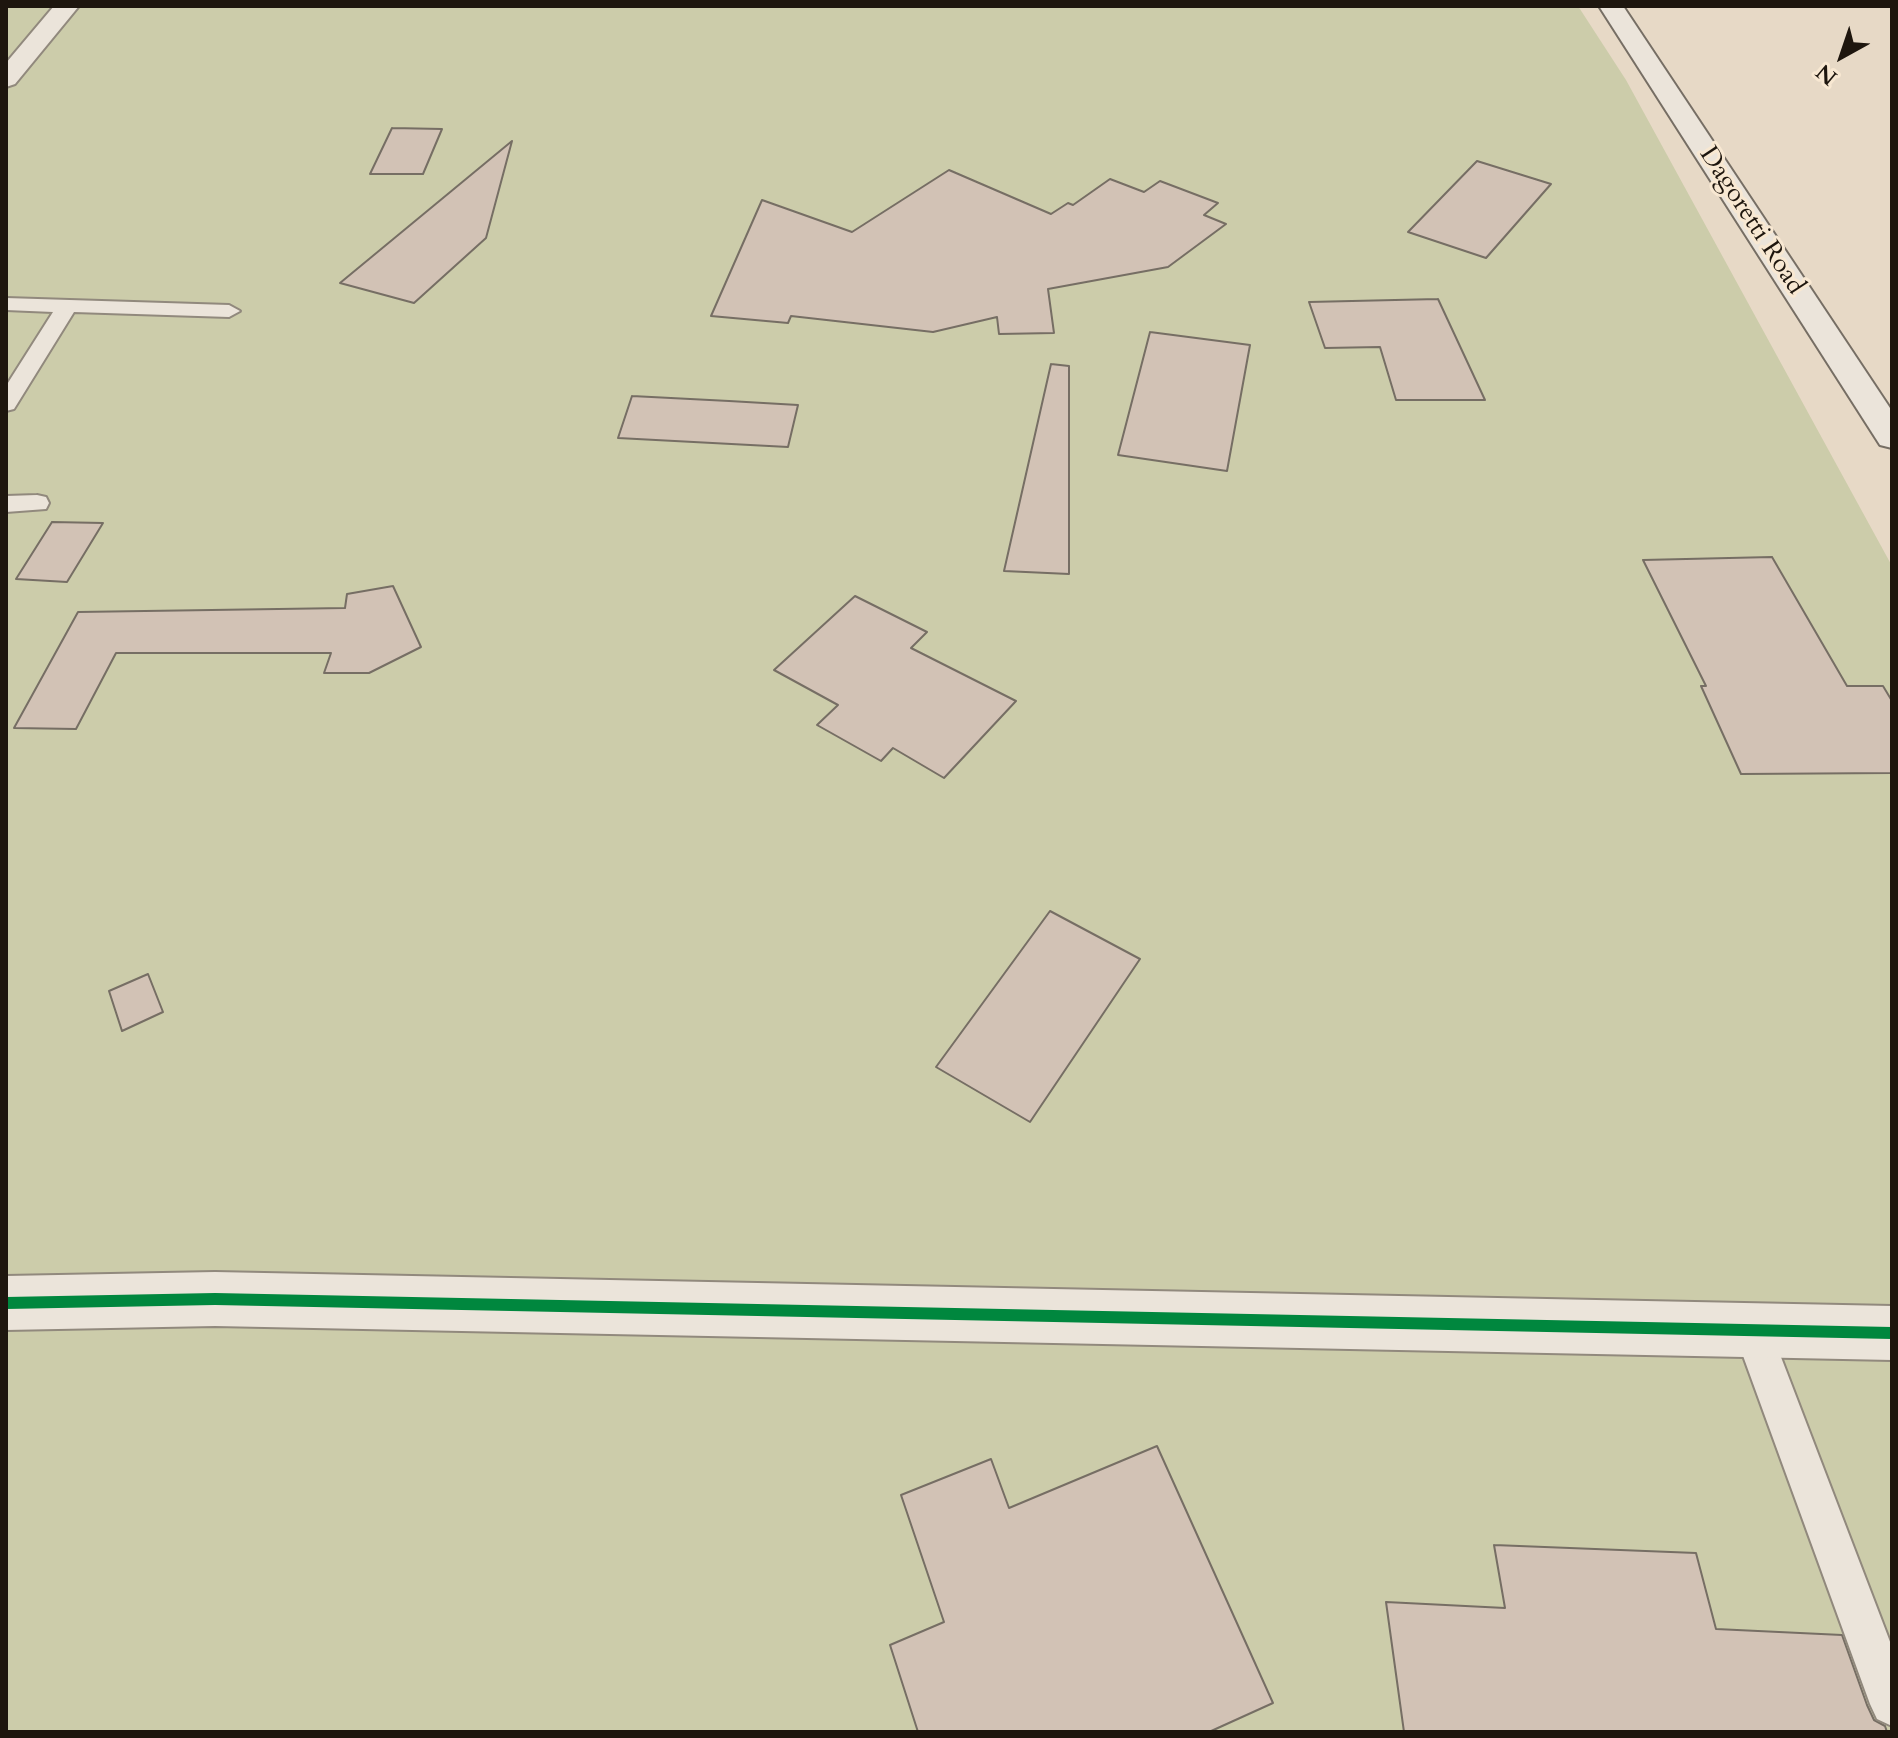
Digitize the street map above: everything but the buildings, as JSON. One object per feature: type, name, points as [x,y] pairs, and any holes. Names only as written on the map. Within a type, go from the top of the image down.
[{"type":"street","points":[[6,79],[67,6]]},
{"type":"street","name":"Dagoretti Road","points":[[1611,6],[1892,437]]},
{"type":"street","points":[[6,1303],[230,1299],[1892,1333]]},
{"type":"lane","points":[[6,304],[229,311]]},
{"type":"lane","points":[[6,404],[67,306]]},
{"type":"lane","points":[[6,504],[37,503]]},
{"type":"lane","points":[[1753,1331],[1892,1704]]},
{"type":"green space","points":[[6,6],[1578,6],[1626,80],[1892,566],[1892,1732],[6,1732]]},
{"type":"cycle path","points":[[6,1303],[215,1299],[1892,1333]]}]
